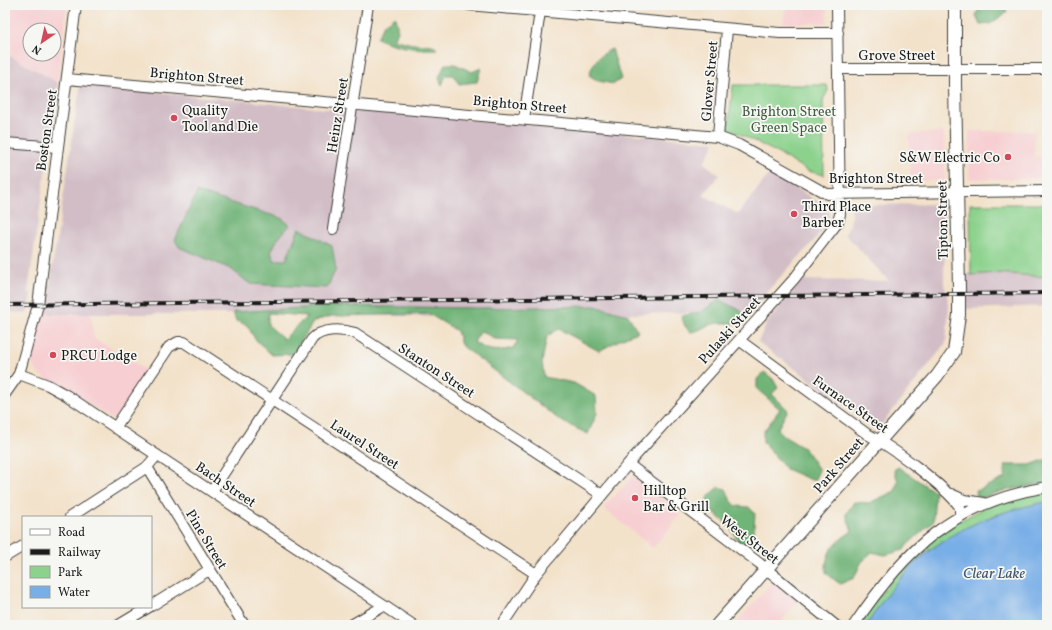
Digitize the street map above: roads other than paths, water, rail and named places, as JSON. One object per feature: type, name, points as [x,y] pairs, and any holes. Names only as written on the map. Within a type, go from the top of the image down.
[{"type":"street","name":"Boston Street","points":[[5,394],[19,374],[30,334],[35,289],[43,259],[76,5]]},
{"type":"street","name":"Heinz Street","points":[[333,229],[368,5]]},
{"type":"street","points":[[469,5],[780,33],[838,32]]},
{"type":"street","name":"Pulaski Street","points":[[502,625],[536,574],[628,464],[794,279],[838,222],[840,214],[837,5]]},
{"type":"street","name":"Tipton Street","points":[[955,5],[959,315]]},
{"type":"street","points":[[524,119],[540,12]]},
{"type":"street","name":"Glover Street","points":[[718,137],[727,29]]},
{"type":"street","name":"Grove Street","points":[[839,69],[1047,69]]},
{"type":"street","name":"Brighton Street","points":[[67,79],[353,103],[718,137],[746,148],[827,194],[1047,191]]},
{"type":"street","points":[[5,142],[58,147]]},
{"type":"street","name":"Park Street","points":[[717,625],[948,362],[955,347],[959,315]]},
{"type":"street","name":"Stanton Street","points":[[271,399],[318,333],[324,331],[351,332],[602,495]]},
{"type":"street","name":"Furnace Street","points":[[739,340],[947,492],[964,500],[984,503]]},
{"type":"street","name":"Laurel Street","points":[[115,428],[169,347],[178,342],[190,345],[536,574]]},
{"type":"street","name":"Bach Street","points":[[19,374],[58,391],[414,625]]},
{"type":"street","points":[[212,491],[271,399]]},
{"type":"street","points":[[72,516],[147,467],[157,455]]},
{"type":"street","name":"West Street","points":[[628,464],[766,569],[835,625]]},
{"type":"street","name":"Pine Street","points":[[147,467],[244,625]]},
{"type":"street","points":[[854,625],[876,593],[901,564],[922,543],[960,516],[984,503],[1047,487]]},
{"type":"street","name":"Furnace Street","points":[[947,492],[960,507],[960,516]]},
{"type":"street","points":[[5,557],[22,547]]},
{"type":"street","points":[[152,605],[209,570]]},
{"type":"street","points":[[351,625],[384,606]]},
{"type":"street","points":[[120,625],[147,608]]},
{"type":"water","name":"Clear Lake","points":[[1047,502],[1047,625],[867,625],[884,599],[902,577],[921,558],[942,542],[965,528],[990,517]]},
{"type":"railway","points":[[5,305],[1047,293]]},
{"type":"place","name":"Quality Tool and Die","points":[[174,118]]},
{"type":"place","name":"S&W Electric Co","points":[[1008,157]]},
{"type":"place","name":"Third Place Barber","points":[[794,214]]},
{"type":"place","name":"PRCU Lodge","points":[[53,355]]},
{"type":"place","name":"Hilltop Bar & Grill","points":[[635,498]]},
{"type":"park label","name":"Brighton Street Green Space","points":[[789,120]]}]
